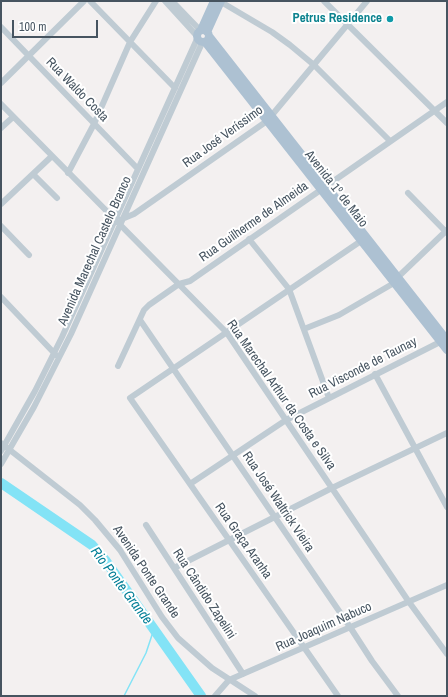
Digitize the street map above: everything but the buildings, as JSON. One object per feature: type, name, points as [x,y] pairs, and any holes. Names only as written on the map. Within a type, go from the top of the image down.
[{"type":"main road","name":"Avenida Marechal Castelo Branco","points":[[202,36],[219,1]]},
{"type":"main road","name":"Avenida 1º de Maio","points":[[202,36],[445,340],[447,350]]},
{"type":"main road","name":"Avenida 1º de Maio","points":[[324,188],[361,241],[396,280]]},
{"type":"street","points":[[1,83],[84,1]]},
{"type":"street","points":[[90,1],[175,88]]},
{"type":"street","points":[[68,173],[94,124],[130,42],[156,1]]},
{"type":"street","points":[[165,1],[202,36]]},
{"type":"street","name":"Avenida 1º de Maio","points":[[172,1],[202,36]]},
{"type":"street","points":[[219,1],[282,38],[314,65],[390,141]]},
{"type":"street","points":[[324,1],[447,123]]},
{"type":"street","name":"Rua José Veríssimo","points":[[115,221],[134,214],[269,118],[367,1]]},
{"type":"street","name":"Rua Waldo Costa","points":[[1,27],[138,169]]},
{"type":"street","name":"Avenida Marechal Castelo Branco","points":[[1,464],[4,447],[55,352],[175,88],[202,36]]},
{"type":"street","name":"Avenida Marechal Castelo Branco","points":[[4,447],[58,360],[120,226],[202,36]]},
{"type":"street","name":"Rua Guilherme de Almeida","points":[[118,366],[140,320],[149,305],[179,284],[190,281],[447,102]]},
{"type":"street","name":"Rua Marechal Arthur da Costa e Silva","points":[[1,104],[115,221],[227,332],[409,602],[447,654]]},
{"type":"street","points":[[1,128],[13,117]]},
{"type":"street","points":[[1,204],[52,156]]},
{"type":"street","points":[[34,174],[57,198]]},
{"type":"street","points":[[304,329],[339,315],[396,280],[447,232],[408,194]]},
{"type":"street","points":[[1,226],[29,255]]},
{"type":"street","points":[[249,239],[289,289],[329,398]]},
{"type":"street","points":[[173,369],[361,241]]},
{"type":"street","points":[[1,296],[55,352],[58,360]]},
{"type":"street","name":"Rua José Waltrick Vieira","points":[[140,320],[372,661],[398,696]]},
{"type":"street","name":"Rua Visconde de Taunay","points":[[190,484],[286,420],[445,340]]},
{"type":"street","name":"Rua Graça Aranha","points":[[173,369],[130,398],[338,696]]},
{"type":"street","points":[[375,374],[447,507]]},
{"type":"street","points":[[174,568],[332,488],[447,433]]},
{"type":"street","name":"Avenida Ponte Grande","points":[[4,447],[80,505],[95,520],[120,550],[151,600],[178,638],[196,655],[229,680],[255,696]]},
{"type":"street","name":"Rua Cândido Zapelini","points":[[146,525],[242,674]]},
{"type":"street","name":"Rua Joaquim Nabuco","points":[[215,696],[229,680],[447,585]]},
{"type":"waterway","name":"Rio Ponte Grande","points":[[1,483],[92,545],[105,560],[201,696]]},
{"type":"waterway","points":[[124,696],[146,653],[154,629]]},
{"type":"place","name":"Petrus Residence","points":[[390,19]]}]
